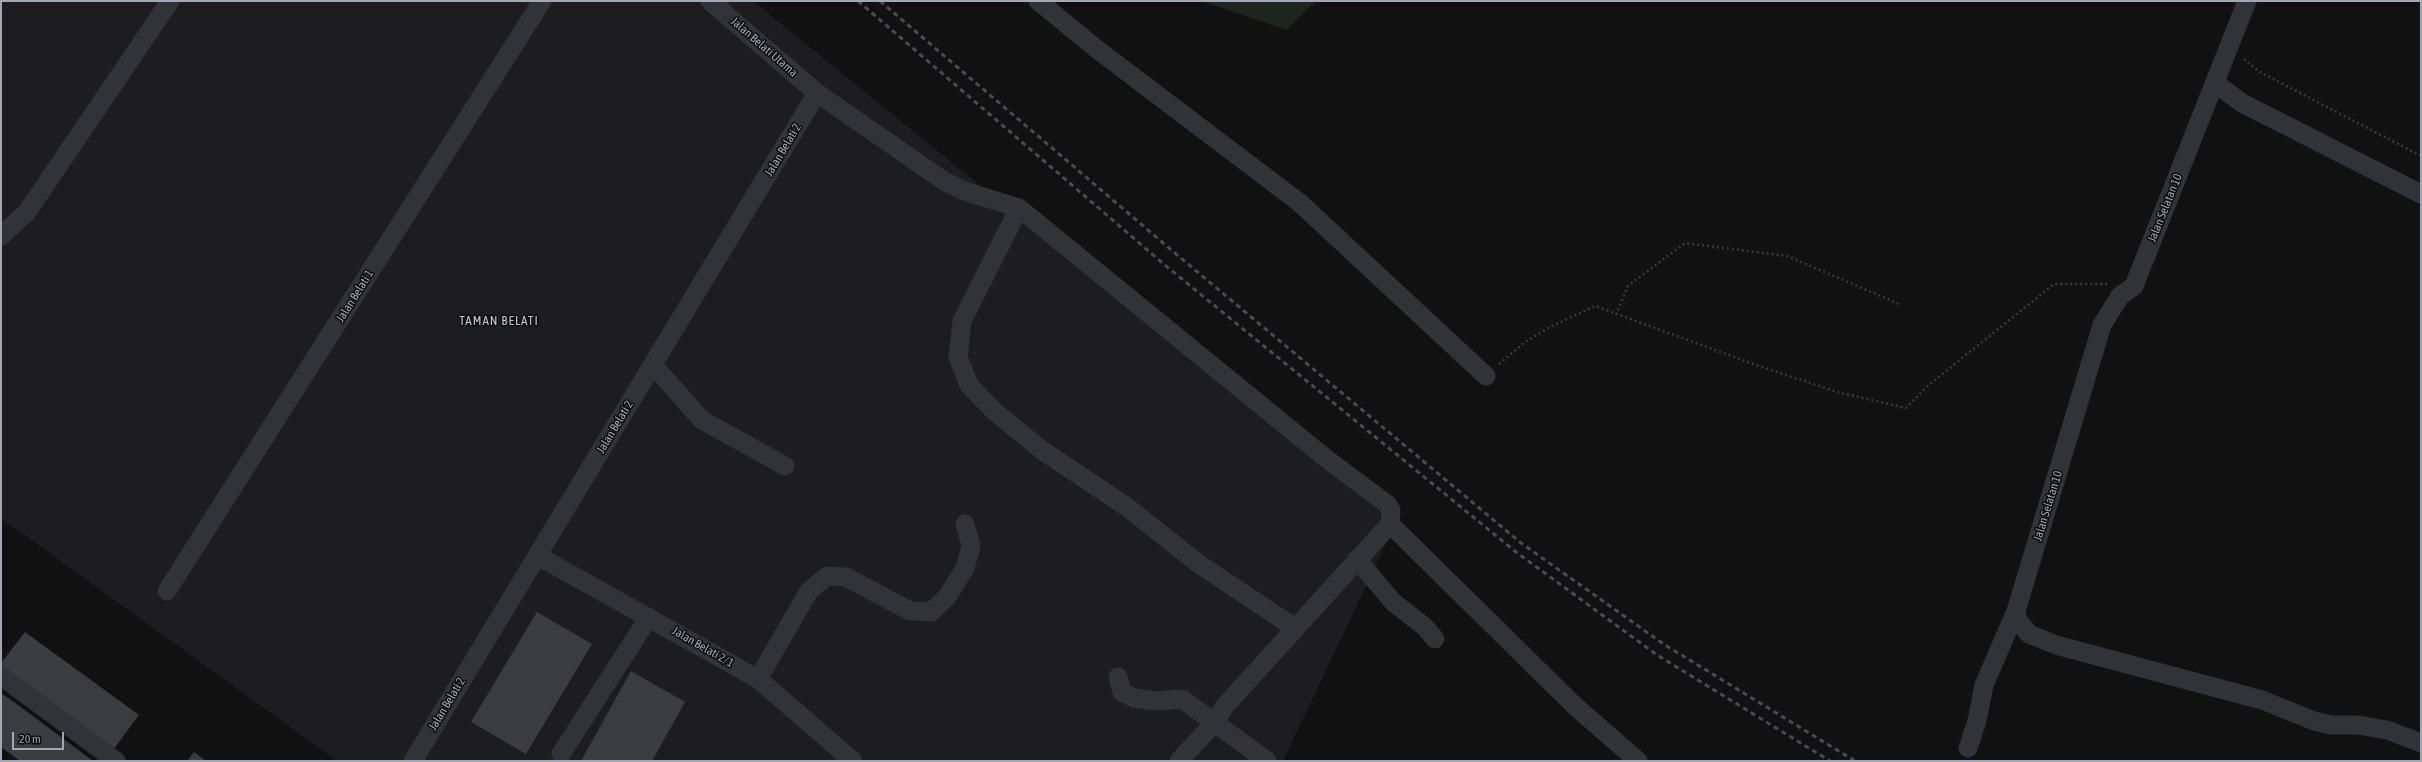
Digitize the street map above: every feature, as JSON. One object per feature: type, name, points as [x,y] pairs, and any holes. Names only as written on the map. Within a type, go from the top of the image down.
[{"type":"street","points":[[1,236],[27,212],[170,1]]},
{"type":"street","name":"Jalan Belati 1","points":[[167,591],[542,1]]},
{"type":"street","name":"Jalan Belati Utama","points":[[710,1],[817,93],[944,181],[964,191],[1020,208]]},
{"type":"street","points":[[1038,1],[1098,50],[1300,203],[1486,376]]},
{"type":"street","name":"Jalan Selatan 10","points":[[1968,748],[1984,685],[2016,611],[2102,325],[2120,296],[2134,286],[2247,1]]},
{"type":"street","points":[[2215,84],[2242,104],[2421,194]]},
{"type":"street","name":"Jalan Belati 2","points":[[414,761],[817,93]]},
{"type":"street","points":[[1179,761],[1215,722],[1224,707],[1390,524],[1391,510],[1387,504],[1328,460],[1020,208],[962,321],[958,357],[969,385],[994,411],[1043,451],[1127,507],[1198,564],[1295,628]]},
{"type":"street","points":[[653,365],[702,420],[785,466]]},
{"type":"street","points":[[758,678],[809,591],[827,576],[846,577],[910,611],[931,612],[948,597],[965,568],[971,546],[965,524]]},
{"type":"street","points":[[1390,524],[1576,707],[1638,761]]},
{"type":"street","name":"Jalan Belati 2/1","points":[[538,556],[758,678],[853,761]]},
{"type":"street","points":[[1357,559],[1393,602],[1425,626],[1435,640]]},
{"type":"street","points":[[2016,611],[2022,628],[2029,634],[2056,645],[2262,700],[2314,721],[2331,725],[2358,725],[2387,730],[2421,743]]},
{"type":"street","points":[[562,754],[649,617]]},
{"type":"street","points":[[1,676],[116,761]]},
{"type":"street","points":[[1118,677],[1122,692],[1134,698],[1154,701],[1182,699],[1267,761]]},
{"type":"path","points":[[2229,48],[2260,72],[2421,156]]},
{"type":"path","points":[[1616,315],[1628,286],[1685,243],[1787,256],[1899,304]]},
{"type":"path","points":[[1486,376],[1526,342],[1569,318],[1595,306],[1616,315],[1838,392],[1906,408],[1930,384],[2054,284],[2134,286]]},
{"type":"shaded area","points":[[1,1],[753,1],[1396,523],[1283,761],[337,761],[1,518]]},
{"type":"shaded area","points":[[1201,1],[1316,1],[1287,30]]},
{"type":"building","points":[[537,612],[592,644],[526,754],[471,722]]},
{"type":"building","points":[[25,632],[139,715],[113,750],[1,668],[1,663]]},
{"type":"building","points":[[631,671],[685,702],[652,761],[581,761]]},
{"type":"building","points":[[1,693],[93,761],[20,761],[1,747]]},
{"type":"building","points":[[194,752],[206,761],[187,761]]},
{"type":"railway","points":[[858,1],[1166,266],[1516,552],[1657,655],[1830,761]]},
{"type":"railway","points":[[880,1],[1176,254],[1521,543],[1665,645],[1855,761]]},
{"type":"district","name":"TAMAN BELATI","points":[[499,321]]}]
